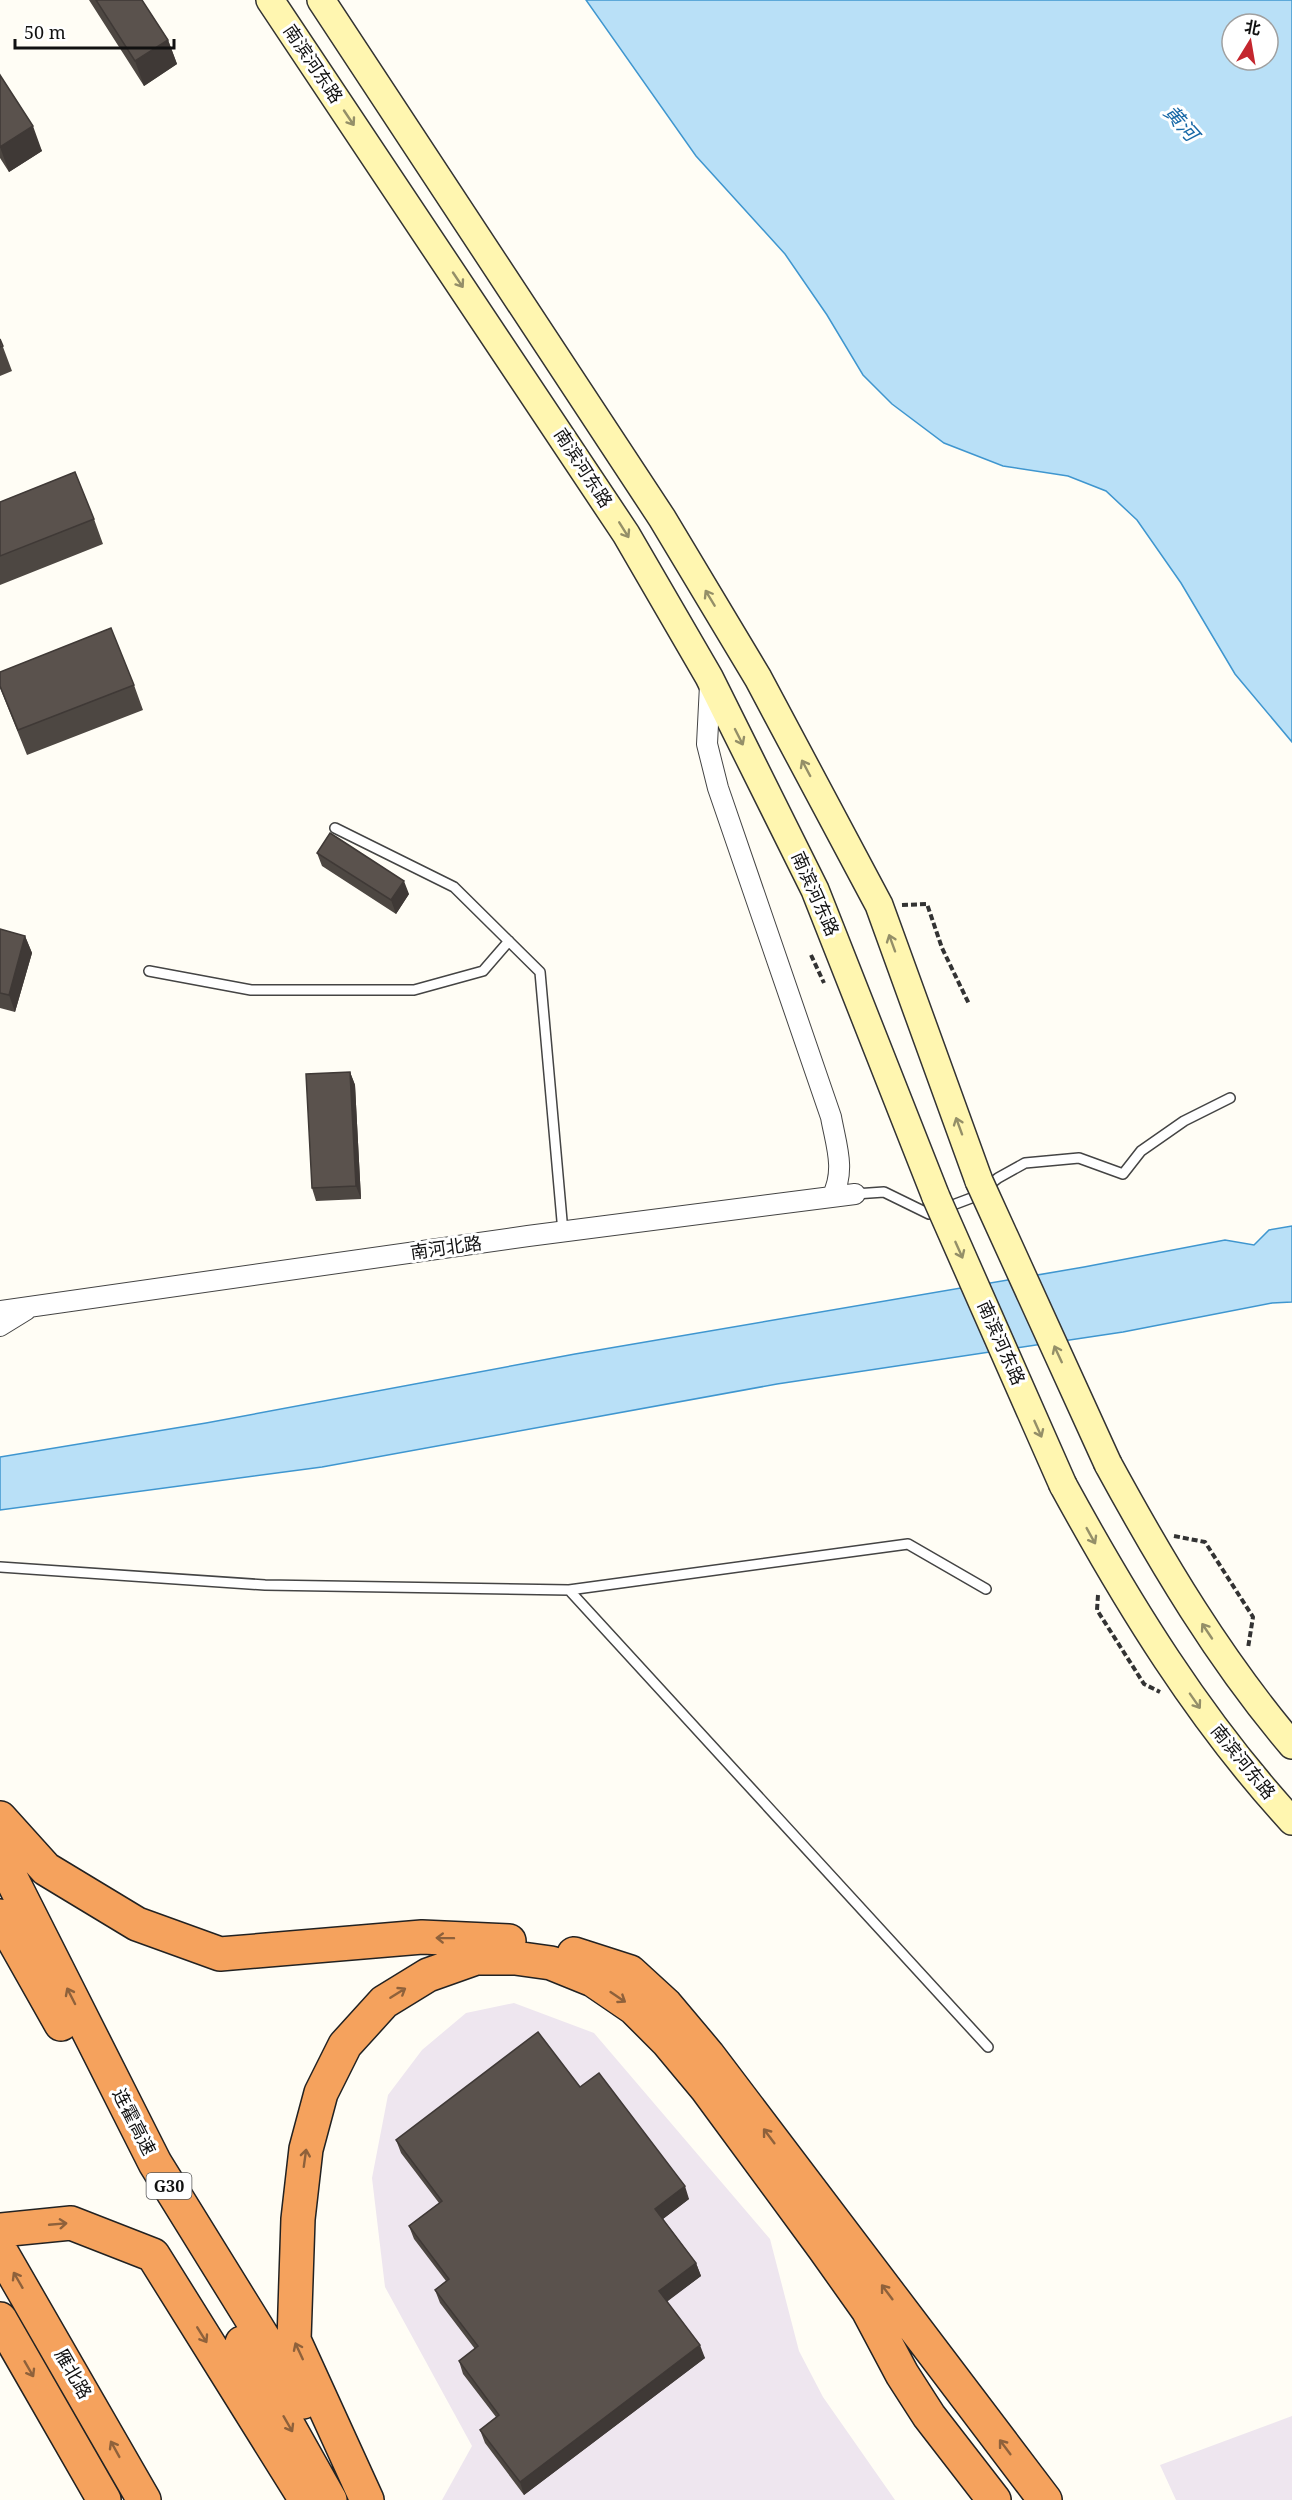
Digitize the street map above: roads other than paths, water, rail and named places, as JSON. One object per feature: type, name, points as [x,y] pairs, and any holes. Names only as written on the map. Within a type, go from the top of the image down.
[{"type":"highway","points":[[0,1818],[46,1869],[137,1924],[220,1954],[422,1937],[498,1938],[572,1953],[630,1972],[666,2005],[708,2055],[1045,2500]]},
{"type":"highway","name":"连霍高速","points":[[0,1856],[155,2163],[366,2500]]},
{"type":"highway","name":"连霍高速","points":[[0,1916],[330,2500]]},
{"type":"highway","points":[[366,2500],[294,2340],[298,2219],[306,2149],[321,2093],[345,2045],[384,2002],[428,1975],[476,1958],[515,1958],[551,1963],[593,1980],[634,2008],[667,2041],[707,2089],[837,2266],[868,2310],[902,2374],[924,2408],[994,2500]]},
{"type":"highway","points":[[0,2230],[71,2223],[153,2255],[306,2500]]},
{"type":"highway","name":"雁北路","points":[[0,2250],[144,2500]]},
{"type":"highway","name":"雁北路","points":[[0,2319],[104,2500]]},
{"type":"main road","name":"南滨河东路","points":[[270,0],[626,534],[709,677],[815,890],[936,1197],[1063,1485],[1127,1599],[1163,1656],[1236,1755],[1292,1821]]},
{"type":"main road","name":"南滨河东路","points":[[321,0],[662,518],[758,678],[879,905],[979,1181],[1108,1464],[1144,1530],[1193,1610],[1242,1682],[1292,1745]]},
{"type":"street","points":[[709,677],[710,710],[707,744],[718,788],[831,1117],[840,1164],[839,1183],[832,1197]]},
{"type":"street","name":"南河北路","points":[[0,1311],[563,1232],[855,1194]]},
{"type":"street","name":"南河北路","points":[[0,1326],[16,1315],[37,1306]]},
{"type":"lane","points":[[335,828],[454,887],[540,972],[563,1232]]},
{"type":"lane","points":[[149,970],[251,990],[414,990],[483,971],[509,941]]},
{"type":"lane","points":[[855,1194],[884,1192],[928,1214],[974,1197],[998,1178],[1025,1162],[1079,1158],[1124,1174],[1141,1151],[1184,1121],[1230,1098]]},
{"type":"lane","points":[[0,1567],[265,1585],[569,1590],[908,1544],[986,1589]]},
{"type":"lane","points":[[569,1590],[988,2047]]},
{"type":"water","name":"黄河","points":[[586,0],[1292,0],[1292,742],[1235,674],[1181,583],[1137,520],[1106,491],[1068,476],[1003,466],[944,443],[892,404],[863,375],[827,315],[785,254],[696,156]]},
{"type":"water","points":[[1292,1226],[1292,1302],[1272,1303],[1123,1332],[777,1384],[322,1467],[0,1510],[0,1457],[206,1423],[575,1354],[1084,1267],[1225,1240],[1254,1245],[1269,1230]]}]
